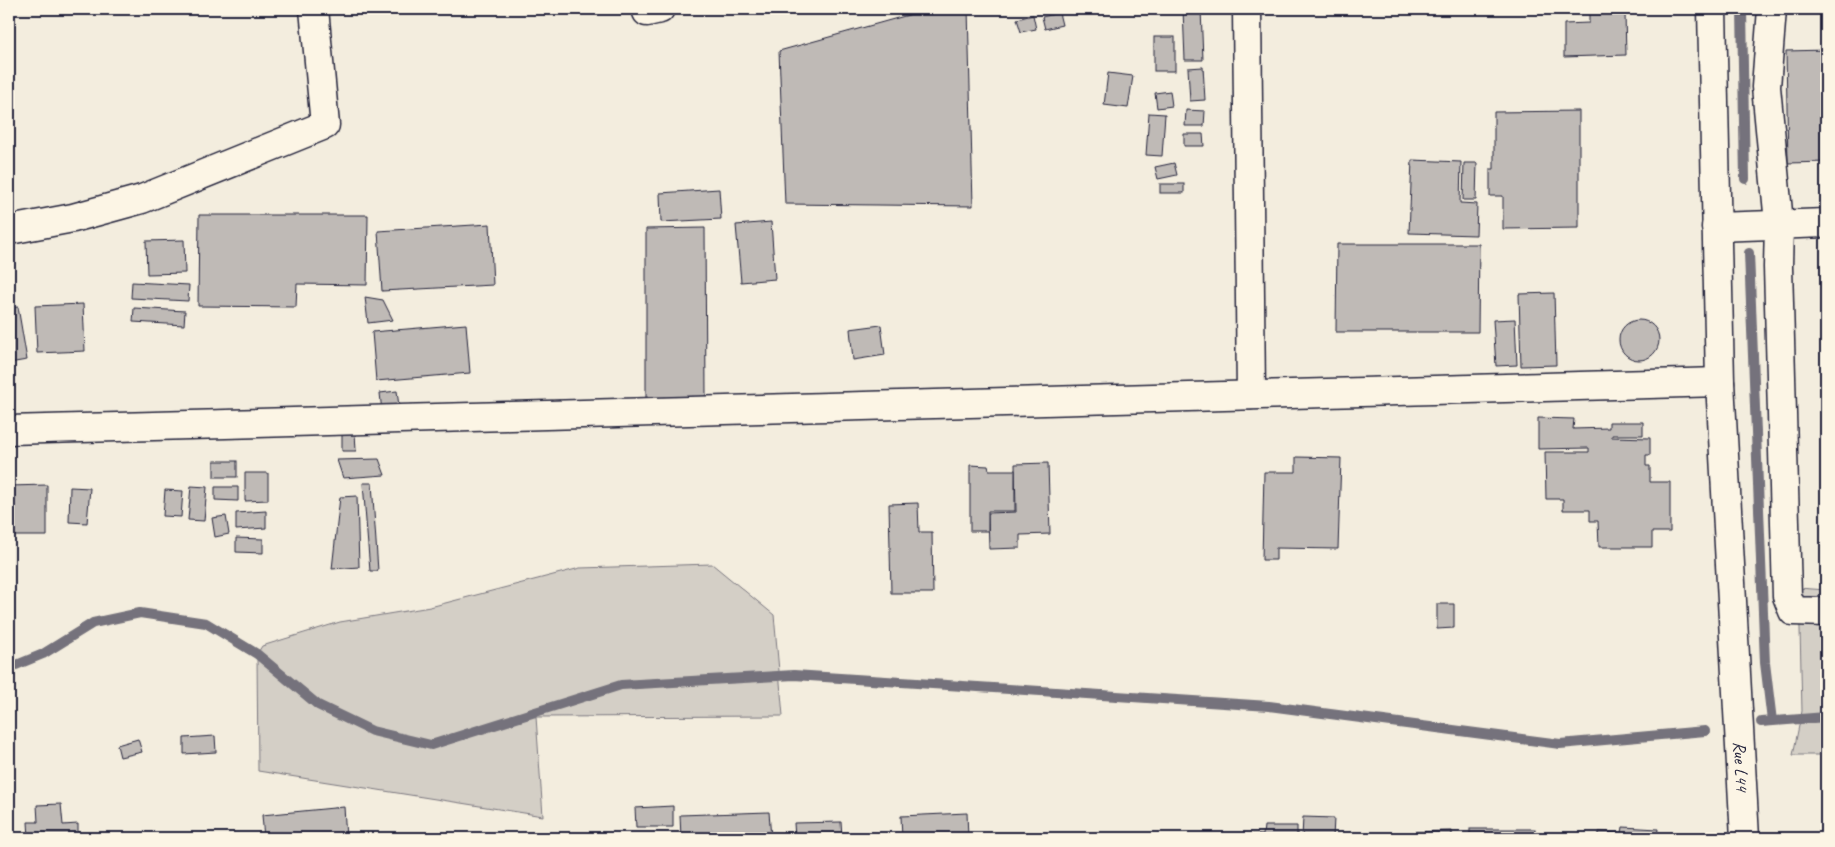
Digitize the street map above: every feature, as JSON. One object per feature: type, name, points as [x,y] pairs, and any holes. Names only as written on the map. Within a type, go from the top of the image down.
[{"type":"street","points":[[9,230],[74,218],[142,199],[325,126],[314,9]]},
{"type":"street","points":[[647,9],[647,12],[660,9]]},
{"type":"street","points":[[1247,9],[1251,395]]},
{"type":"street","name":"Rue L44","points":[[1712,9],[1720,382],[1739,694],[1745,838]]},
{"type":"street","points":[[1772,9],[1766,87],[1779,223],[1786,596],[1793,611],[1826,612]]},
{"type":"street","points":[[1716,227],[1779,223],[1826,223]]},
{"type":"street","points":[[9,430],[1720,382]]},
{"type":"shaded area","points":[[712,564],[774,615],[783,716],[536,717],[543,816],[258,771],[257,654],[262,646],[340,622],[430,607],[580,568]]},
{"type":"shaded area","points":[[1799,588],[1826,590],[1826,755],[1793,755],[1802,711]]},
{"type":"building","points":[[930,9],[968,9],[973,206],[785,204],[779,51]]},
{"type":"building","points":[[1183,9],[1201,9],[1203,60],[1185,60]]},
{"type":"building","points":[[1586,9],[1625,9],[1625,11],[1586,12]]},
{"type":"building","points":[[1059,13],[1062,25],[1045,29],[1042,17]]},
{"type":"building","points":[[1589,14],[1625,14],[1626,55],[1564,57],[1564,24],[1589,23]]},
{"type":"building","points":[[1033,15],[1036,29],[1021,32],[1017,19]]},
{"type":"building","points":[[1154,37],[1175,37],[1175,71],[1154,71]]},
{"type":"building","points":[[1826,50],[1826,162],[1788,163],[1786,51]]},
{"type":"building","points":[[1203,67],[1205,100],[1190,101],[1188,68]]},
{"type":"building","points":[[1108,73],[1133,76],[1128,108],[1104,105]]},
{"type":"building","points":[[1170,91],[1172,106],[1157,108],[1155,93]]},
{"type":"building","points":[[1186,110],[1205,111],[1204,126],[1185,126]]},
{"type":"building","points":[[1579,111],[1579,228],[1503,229],[1503,196],[1490,196],[1490,169],[1494,169],[1494,112]]},
{"type":"building","points":[[1149,113],[1165,114],[1162,156],[1146,155]]},
{"type":"building","points":[[1184,134],[1203,134],[1204,146],[1184,146]]},
{"type":"building","points":[[1412,160],[1461,162],[1460,203],[1477,204],[1476,235],[1409,233]]},
{"type":"building","points":[[1174,163],[1177,175],[1158,179],[1155,167]]},
{"type":"building","points":[[1464,163],[1477,163],[1476,200],[1463,200]]},
{"type":"building","points":[[1160,184],[1184,184],[1184,193],[1160,193]]},
{"type":"building","points":[[719,189],[721,219],[661,222],[660,193]]},
{"type":"building","points":[[199,215],[368,215],[367,285],[297,284],[296,307],[198,306]]},
{"type":"building","points":[[771,222],[775,279],[741,282],[736,225]]},
{"type":"building","points":[[490,224],[493,285],[382,291],[378,231]]},
{"type":"building","points":[[705,228],[706,398],[646,398],[646,229]]},
{"type":"building","points":[[184,240],[185,273],[147,274],[146,241]]},
{"type":"building","points":[[1337,244],[1479,244],[1478,332],[1336,332]]},
{"type":"building","points":[[132,282],[189,285],[188,301],[131,298]]},
{"type":"building","points":[[1554,293],[1556,365],[1521,366],[1519,294]]},
{"type":"building","points":[[365,297],[383,300],[393,320],[368,323]]},
{"type":"building","points":[[83,304],[85,351],[37,353],[35,306]]},
{"type":"building","points":[[18,307],[27,360],[9,363],[9,308]]},
{"type":"building","points":[[134,308],[185,311],[184,325],[133,322]]},
{"type":"building","points":[[1515,319],[1517,365],[1496,366],[1493,320]]},
{"type":"building","points":[[1643,320],[1650,323],[1656,329],[1659,340],[1658,348],[1650,357],[1643,360],[1635,360],[1628,357],[1620,348],[1619,336],[1622,329],[1631,321]]},
{"type":"building","points":[[466,324],[470,373],[376,381],[372,332]]},
{"type":"building","points":[[881,325],[885,355],[853,360],[850,329]]},
{"type":"building","points":[[397,391],[399,406],[382,412],[380,393]]},
{"type":"building","points":[[1538,418],[1574,419],[1573,429],[1609,428],[1609,422],[1643,422],[1643,435],[1612,435],[1612,437],[1650,438],[1650,455],[1646,455],[1646,466],[1650,466],[1650,482],[1670,482],[1670,532],[1652,532],[1652,547],[1599,547],[1598,521],[1590,521],[1590,510],[1563,510],[1563,499],[1546,499],[1545,452],[1589,452],[1589,448],[1538,449]]},
{"type":"building","points":[[355,432],[356,451],[342,451],[342,433]]},
{"type":"building","points":[[1296,457],[1341,458],[1338,549],[1276,548],[1276,560],[1262,560],[1264,472],[1296,472]]},
{"type":"building","points":[[379,459],[385,475],[343,478],[337,460]]},
{"type":"building","points":[[214,461],[237,461],[237,477],[214,477]]},
{"type":"building","points":[[1048,463],[1050,534],[1020,535],[1020,548],[989,549],[988,513],[1016,512],[1015,464]]},
{"type":"building","points":[[970,465],[988,466],[989,470],[1015,470],[1015,511],[988,511],[988,531],[970,531]]},
{"type":"building","points":[[245,473],[268,473],[268,500],[245,501]]},
{"type":"building","points":[[363,483],[372,483],[378,571],[370,571]]},
{"type":"building","points":[[47,485],[47,536],[9,536],[9,486]]},
{"type":"building","points":[[191,486],[207,487],[204,521],[188,520]]},
{"type":"building","points":[[70,487],[90,488],[87,523],[69,522]]},
{"type":"building","points":[[215,487],[238,487],[238,501],[215,500]]},
{"type":"building","points":[[165,490],[183,491],[181,517],[163,516]]},
{"type":"building","points":[[357,496],[359,567],[332,569],[340,497]]},
{"type":"building","points":[[918,503],[919,532],[932,532],[933,593],[891,593],[889,504]]},
{"type":"building","points":[[266,511],[266,528],[236,530],[236,513]]},
{"type":"building","points":[[226,516],[229,534],[215,537],[212,518]]},
{"type":"building","points":[[236,538],[263,539],[263,553],[236,552]]},
{"type":"building","points":[[1437,604],[1454,604],[1454,628],[1437,629]]},
{"type":"building","points":[[215,736],[216,752],[184,754],[184,738]]},
{"type":"building","points":[[138,739],[142,752],[120,757],[117,745]]},
{"type":"building","points":[[61,804],[63,825],[78,824],[78,838],[29,838],[28,822],[38,822],[37,805]]},
{"type":"building","points":[[673,806],[673,827],[636,827],[635,808]]},
{"type":"building","points":[[344,807],[346,838],[264,838],[262,815]]},
{"type":"building","points":[[769,812],[771,838],[681,838],[680,815]]},
{"type":"building","points":[[967,813],[968,838],[902,838],[901,816]]},
{"type":"building","points":[[1303,817],[1334,818],[1333,838],[1302,838]]},
{"type":"building","points":[[841,822],[842,838],[795,838],[794,823]]},
{"type":"building","points":[[1264,826],[1297,826],[1297,838],[1233,838],[1233,834],[1263,835]]},
{"type":"building","points":[[1623,827],[1658,829],[1657,838],[1599,838],[1599,832],[1622,833]]},
{"type":"building","points":[[1470,829],[1535,829],[1535,838],[1470,838]]},
{"type":"building","points":[[1452,831],[1452,838],[1371,838],[1371,833]]},
{"type":"waterway","points":[[1742,9],[1745,179]]},
{"type":"waterway","points":[[1749,253],[1765,663],[1772,721]]},
{"type":"waterway","points":[[9,668],[43,654],[93,623],[140,613],[206,623],[257,654],[318,705],[372,731],[431,745],[621,685],[794,675],[1269,706],[1560,744],[1705,731]]},
{"type":"waterway","points":[[1761,722],[1826,717]]}]
